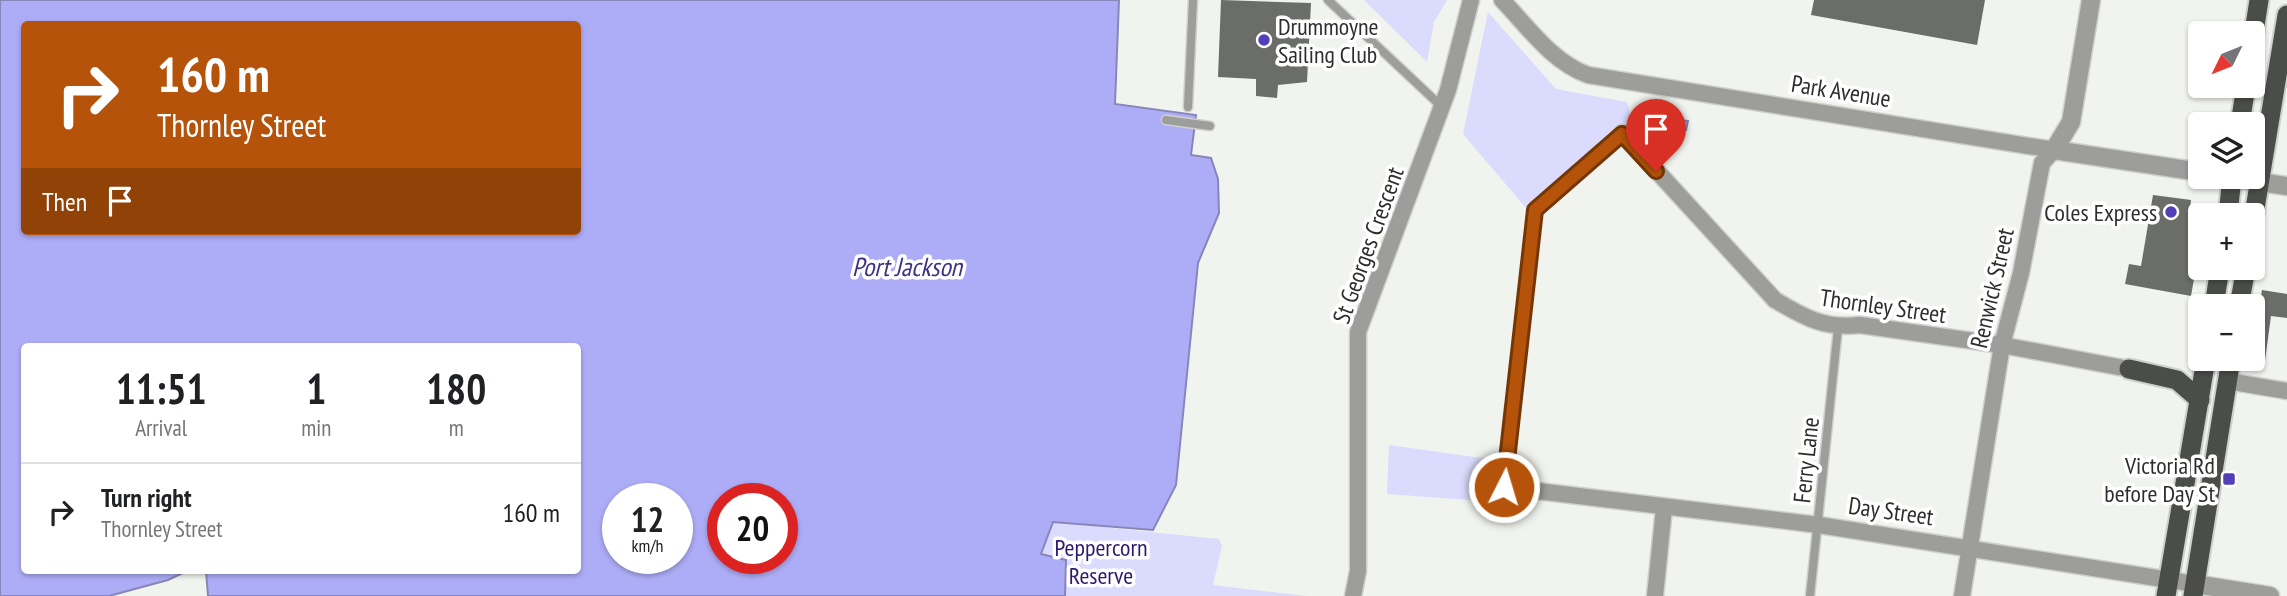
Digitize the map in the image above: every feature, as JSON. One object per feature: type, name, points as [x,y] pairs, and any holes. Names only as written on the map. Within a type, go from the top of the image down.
[{"type":"highway","points":[[2256,21],[2259,0]]},
{"type":"highway","points":[[2265,150],[2287,15]]},
{"type":"highway","points":[[2129,369],[2177,380],[2200,400]]},
{"type":"highway","points":[[2168,588],[2204,371]]},
{"type":"highway","points":[[2194,590],[2229,371]]},
{"type":"street","name":"St Georges Crescent","points":[[1353,596],[1358,571],[1358,332],[1442,107],[1471,0]]},
{"type":"street","name":"Park Avenue","points":[[1502,0],[1553,55],[1575,70],[1588,75],[2188,170]]},
{"type":"street","name":"Renwick Street","points":[[1962,596],[2003,345],[2024,261],[2042,163],[2071,122],[2091,0]]},
{"type":"street","name":"Thornley Street","points":[[1622,134],[1775,300],[1804,317],[1838,328],[1860,325],[2003,345],[2129,369]]},
{"type":"street","points":[[2265,182],[2287,186]]},
{"type":"street","points":[[2227,381],[2287,391]]},
{"type":"street","name":"Day Street","points":[[1504,487],[1819,525],[1968,547],[2168,588],[2270,596]]},
{"type":"street","points":[[1655,596],[1664,508]]},
{"type":"lane","points":[[1188,107],[1193,0]]},
{"type":"lane","points":[[1328,0],[1442,107]]},
{"type":"lane","points":[[1167,120],[1210,126]]},
{"type":"lane","points":[[1504,487],[1535,210],[1622,134]]},
{"type":"lane","name":"Ferry Lane","points":[[1811,596],[1838,328]]},
{"type":"green space","points":[[1364,0],[1447,0],[1434,22],[1427,62]]},
{"type":"green space","points":[[1488,12],[1556,89],[1627,102],[1631,118],[1526,208],[1463,134]]},
{"type":"green space","points":[[1389,445],[1503,461],[1496,502],[1387,494]]},
{"type":"green space","name":"Peppercorn Reserve","points":[[1053,522],[1219,539],[1222,546],[1213,585],[1307,596],[1065,596],[1066,560],[1041,555]]},
{"type":"water","name":"Port Jackson","points":[[0,0],[1119,0],[1115,104],[1196,115],[1191,155],[1211,158],[1218,179],[1219,213],[1198,263],[1176,485],[1153,530],[1053,522],[1041,554],[1066,560],[1065,596],[208,596],[206,574],[581,574],[581,343],[21,343],[21,574],[181,574],[109,596],[0,596]]},
{"type":"water","points":[[1654,116],[1688,121],[1686,130],[1652,125]]},
{"type":"building","name":"Drummoyne Sailing Club","points":[[1221,0],[1311,3],[1307,82],[1278,85],[1277,98],[1256,96],[1256,79],[1218,77]]},
{"type":"building","points":[[1814,0],[1985,0],[1977,45],[1811,15]]},
{"type":"building","points":[[2153,195],[2191,200],[2188,203],[2188,280],[2194,280],[2191,294],[2125,284],[2129,264],[2141,266]]},
{"type":"building","points":[[2262,290],[2287,294],[2287,318],[2271,316],[2265,361],[2265,294],[2261,294]]},
{"type":"place","name":"Drummoyne Sailing Club","points":[[1264,40]]},
{"type":"place","name":"Coles Express","points":[[2171,212]]},
{"type":"place","name":"Victoria Rd before Day St","points":[[2229,479]]},
{"type":"route","points":[[1504,487],[1535,210],[1622,134],[1656,171]]}]
